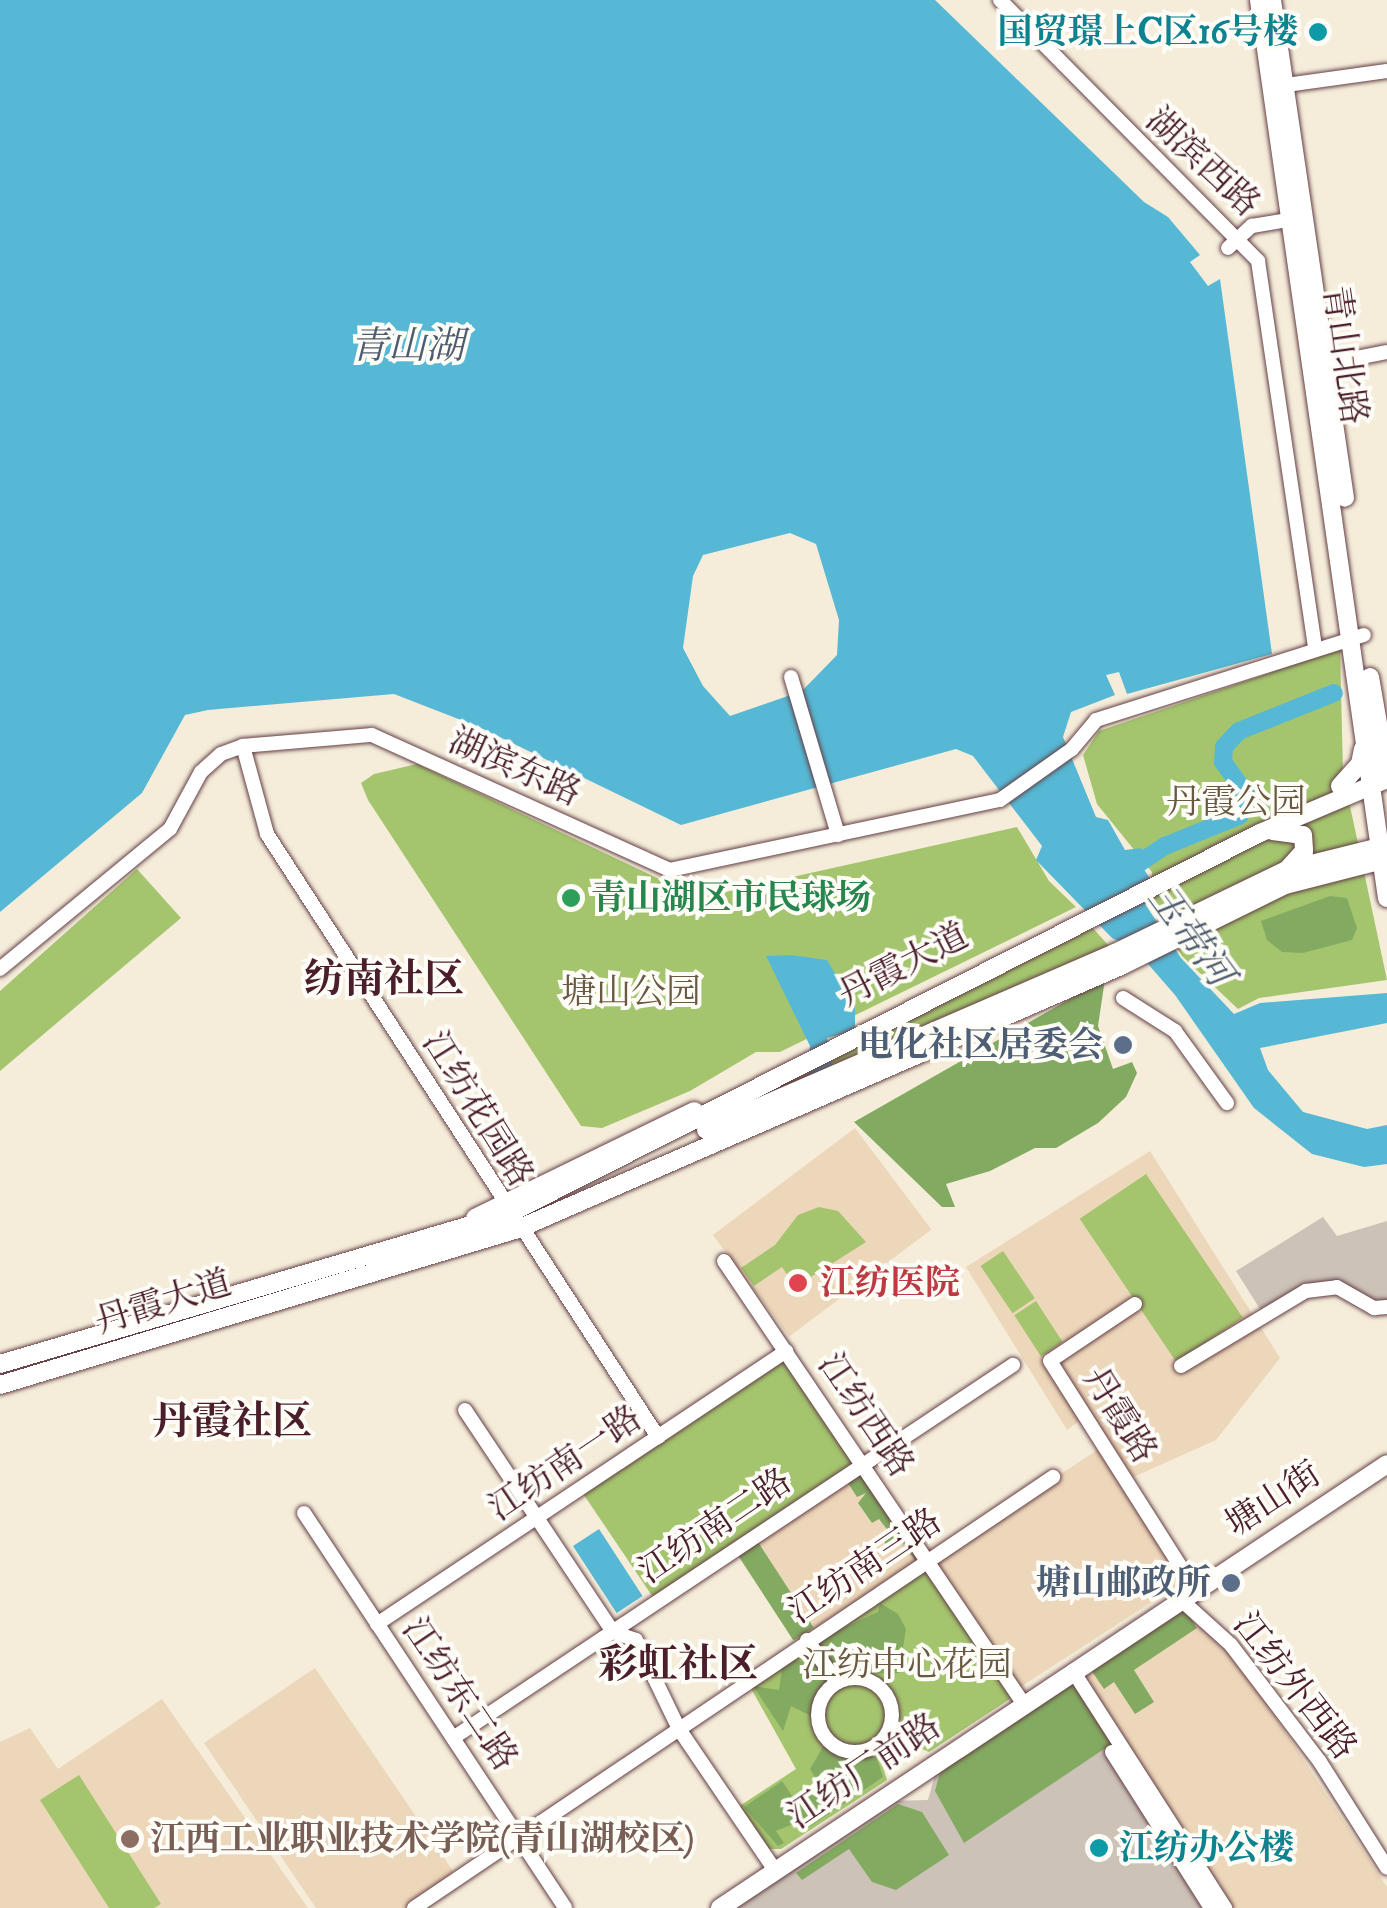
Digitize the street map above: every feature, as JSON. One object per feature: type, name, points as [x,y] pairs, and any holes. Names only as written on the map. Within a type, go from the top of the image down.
[{"type":"main road","name":"青山北路","points":[[1259,0],[1359,636]]},
{"type":"main road","name":"青山北路","points":[[1272,0],[1326,364],[1372,730],[1382,771],[1387,899]]},
{"type":"main road","points":[[1340,786],[1360,764],[1372,730]]},
{"type":"main road","name":"丹霞大道","points":[[1153,884],[1340,786],[1382,771]]},
{"type":"main road","name":"丹霞大道","points":[[0,1364],[457,1239],[512,1216],[1085,917],[1382,771]]},
{"type":"main road","points":[[1260,833],[1290,828],[1303,835],[1304,851],[1287,870]]},
{"type":"main road","name":"丹霞大道","points":[[1186,926],[1285,885],[1383,853]]},
{"type":"main road","name":"丹霞大道","points":[[0,1385],[457,1239],[1119,959],[1287,870],[1383,853]]},
{"type":"main road","points":[[1320,876],[1360,874],[1379,884],[1387,899]]},
{"type":"main road","name":"塘山街","points":[[1186,1594],[1387,1464]]},
{"type":"main road","name":"江纺厂前路","points":[[720,1908],[1186,1594]]},
{"type":"street","name":"湖滨西路","points":[[1000,0],[1174,179],[1241,236],[1258,261],[1268,308],[1314,646]]},
{"type":"street","points":[[1286,85],[1387,70]]},
{"type":"street","points":[[1228,248],[1252,226],[1294,220]]},
{"type":"street","points":[[1326,364],[1387,352]]},
{"type":"street","points":[[1314,646],[1359,636]]},
{"type":"street","name":"湖滨东路","points":[[0,970],[170,829],[201,772],[243,746],[372,735],[670,870],[1000,800],[1072,748],[1096,720],[1314,646]]},
{"type":"street","points":[[793,684],[838,835]]},
{"type":"street","name":"江纺花园路","points":[[243,746],[268,834],[658,1437]]},
{"type":"street","points":[[1123,998],[1175,1031],[1227,1104]]},
{"type":"street","name":"江纺西路","points":[[724,1261],[1024,1704]]},
{"type":"street","points":[[1180,1366],[1306,1291],[1336,1287],[1374,1308],[1387,1306]]},
{"type":"street","name":"丹霞路","points":[[1135,1304],[1050,1360],[1186,1594]]},
{"type":"street","name":"江纺南一路","points":[[377,1624],[786,1351]]},
{"type":"street","name":"江纺南二路","points":[[453,1738],[1013,1365]]},
{"type":"street","points":[[464,1410],[613,1632],[636,1640],[679,1729],[775,1870]]},
{"type":"street","name":"江纺南三路","points":[[414,1908],[1054,1478]]},
{"type":"street","name":"江纺东二路","points":[[304,1514],[566,1908]]},
{"type":"street","name":"江纺外西路","points":[[1186,1594],[1246,1656],[1325,1758],[1387,1855]]},
{"type":"street","name":"江纺外西路","points":[[1186,1594],[1231,1645],[1320,1762],[1387,1868]]},
{"type":"street","points":[[808,1640],[837,1682]]},
{"type":"street","points":[[1073,1671],[1225,1908]]},
{"type":"street","points":[[861,1678],[889,1698],[892,1722],[869,1750],[845,1751],[825,1736],[821,1700],[837,1682],[861,1678]]},
{"type":"street","points":[[1112,1752],[1211,1908]]},
{"type":"shaded area","name":"江纺医院","points":[[855,1128],[931,1229],[789,1337],[713,1235]]},
{"type":"shaded area","points":[[1150,1151],[1280,1358],[1216,1440],[1129,1479],[1087,1415],[1067,1430],[966,1267]]},
{"type":"shaded area","points":[[1323,1217],[1337,1236],[1387,1221],[1387,1302],[1374,1303],[1338,1282],[1297,1290],[1260,1309],[1236,1271]]},
{"type":"shaded area","points":[[1099,1449],[1185,1581],[1017,1690],[931,1558]]},
{"type":"shaded area","points":[[861,1465],[923,1557],[796,1643],[734,1551]]},
{"type":"shaded area","points":[[1186,1605],[1246,1672],[1387,1887],[1387,1908],[1232,1908],[1082,1671]]},
{"type":"shaded area","points":[[315,1668],[455,1874],[405,1908],[316,1908],[204,1743]]},
{"type":"shaded area","points":[[1073,1678],[1218,1908],[732,1908],[888,1801],[928,1800],[937,1767]]},
{"type":"shaded area","name":"江西工业职业技术学院(青山湖校区)","points":[[162,1699],[308,1908],[0,1908],[0,1742],[30,1728],[58,1769]]},
{"type":"green space","name":"丹霞公园","points":[[1340,649],[1343,773],[1387,980],[1259,998],[1238,1009],[1182,956],[1150,907],[1152,872],[1097,804],[1083,755],[1099,731]]},
{"type":"green space","name":"塘山公园","points":[[417,764],[670,884],[712,895],[1017,827],[1049,881],[1076,907],[780,1052],[756,1052],[690,1091],[602,1128],[581,1126],[368,800],[361,783],[374,774]]},
{"type":"green space","points":[[137,869],[181,918],[0,1071],[0,991]]},
{"type":"green space","points":[[1330,896],[1347,898],[1357,928],[1352,940],[1303,953],[1282,952],[1267,940],[1261,921]]},
{"type":"green space","points":[[1091,926],[1109,946],[693,1130]]},
{"type":"green space","points":[[1105,979],[1098,1026],[1113,1069],[1132,1062],[1137,1073],[1126,1097],[1098,1123],[1056,1148],[1035,1148],[990,1171],[946,1184],[955,1207],[942,1207],[854,1122]]},
{"type":"green space","points":[[1146,1174],[1243,1317],[1176,1362],[1080,1219]]},
{"type":"green space","points":[[819,1207],[838,1211],[866,1242],[795,1287],[782,1267],[754,1286],[741,1268],[775,1245],[798,1215]]},
{"type":"green space","points":[[1003,1251],[1035,1298],[1012,1313],[981,1266]]},
{"type":"green space","points":[[1036,1301],[1063,1342],[1041,1356],[1014,1315]]},
{"type":"green space","points":[[786,1351],[861,1463],[656,1602],[580,1490]]},
{"type":"green space","points":[[859,1467],[921,1556],[915,1560],[900,1538],[887,1546],[882,1538],[889,1532],[879,1519],[872,1523],[858,1503],[866,1493],[857,1497],[848,1483]]},
{"type":"green space","points":[[758,1542],[814,1628],[793,1641],[738,1555]]},
{"type":"green space","name":"江纺中心花园","points":[[926,1564],[1016,1695],[929,1752],[898,1738],[878,1752],[887,1780],[781,1849],[769,1849],[738,1807],[796,1769],[748,1683]]},
{"type":"green space","points":[[1180,1602],[1197,1628],[1134,1670],[1154,1702],[1135,1714],[1114,1682],[1104,1689],[1087,1664]]},
{"type":"green space","points":[[880,1603],[898,1614],[906,1629],[899,1673],[837,1675],[813,1642],[878,1612]]},
{"type":"green space","points":[[793,1660],[815,1663],[827,1683],[811,1716],[791,1706],[783,1731],[753,1686],[779,1690],[782,1668]]},
{"type":"green space","points":[[1072,1680],[1113,1743],[964,1843],[935,1791],[942,1765]]},
{"type":"green space","points":[[824,1745],[848,1757],[875,1752],[883,1777],[808,1828],[803,1820],[776,1831],[784,1843],[778,1846],[744,1807],[782,1781],[792,1796],[802,1791],[826,1796],[810,1769]]},
{"type":"green space","points":[[79,1775],[161,1904],[154,1908],[109,1908],[40,1800]]},
{"type":"green space","points":[[898,1804],[922,1812],[949,1855],[896,1890],[872,1882],[849,1849],[802,1880],[796,1873]]},
{"type":"water","name":"青山湖","points":[[0,0],[935,0],[1144,202],[1168,217],[1200,255],[1190,262],[1208,286],[1220,279],[1272,654],[1127,694],[1119,672],[1106,675],[1115,695],[1071,712],[1063,737],[1096,817],[1108,820],[1125,850],[1141,848],[1149,857],[1143,868],[1153,883],[1145,904],[1181,958],[1234,1014],[1260,1003],[1387,993],[1387,1023],[1260,1048],[1268,1070],[1303,1112],[1367,1129],[1387,1125],[1387,1164],[1364,1167],[1312,1154],[1254,1108],[1175,995],[1135,949],[1112,938],[1036,860],[1042,846],[973,756],[956,749],[681,825],[479,727],[394,694],[208,710],[185,715],[142,793],[0,912]],"holes":[[[790,533],[816,544],[839,620],[837,655],[802,691],[730,716],[703,686],[683,648],[693,576],[703,555]]]},
{"type":"water","points":[[766,956],[827,960],[855,1007],[855,1030],[827,1038],[834,1072],[808,1090],[810,1046]]},
{"type":"water","points":[[599,1529],[643,1596],[617,1613],[573,1546]]},
{"type":"waterway","points":[[1132,868],[1165,846],[1239,816],[1249,798],[1223,762],[1224,747],[1239,731],[1334,693]]},
{"type":"place","name":"国贸璟上C区16号楼","points":[[1318,32]]},
{"type":"place","name":"青山湖区市民球场","points":[[571,898]]},
{"type":"place","name":"电化社区居委会","points":[[1123,1045]]},
{"type":"place","name":"江纺医院","points":[[798,1283]]},
{"type":"place","name":"塘山邮政所","points":[[1231,1583]]},
{"type":"place","name":"江西工业职业技术学院(青山湖校区)","points":[[130,1839]]},
{"type":"place","name":"江纺办公楼","points":[[1099,1848]]},
{"type":"district","name":"纺南社区","points":[[384,980]]},
{"type":"district","name":"丹霞社区","points":[[232,1422]]},
{"type":"district","name":"彩虹社区","points":[[678,1665]]},
{"type":"water label","name":"玉带河","points":[[1190,936]]}]
